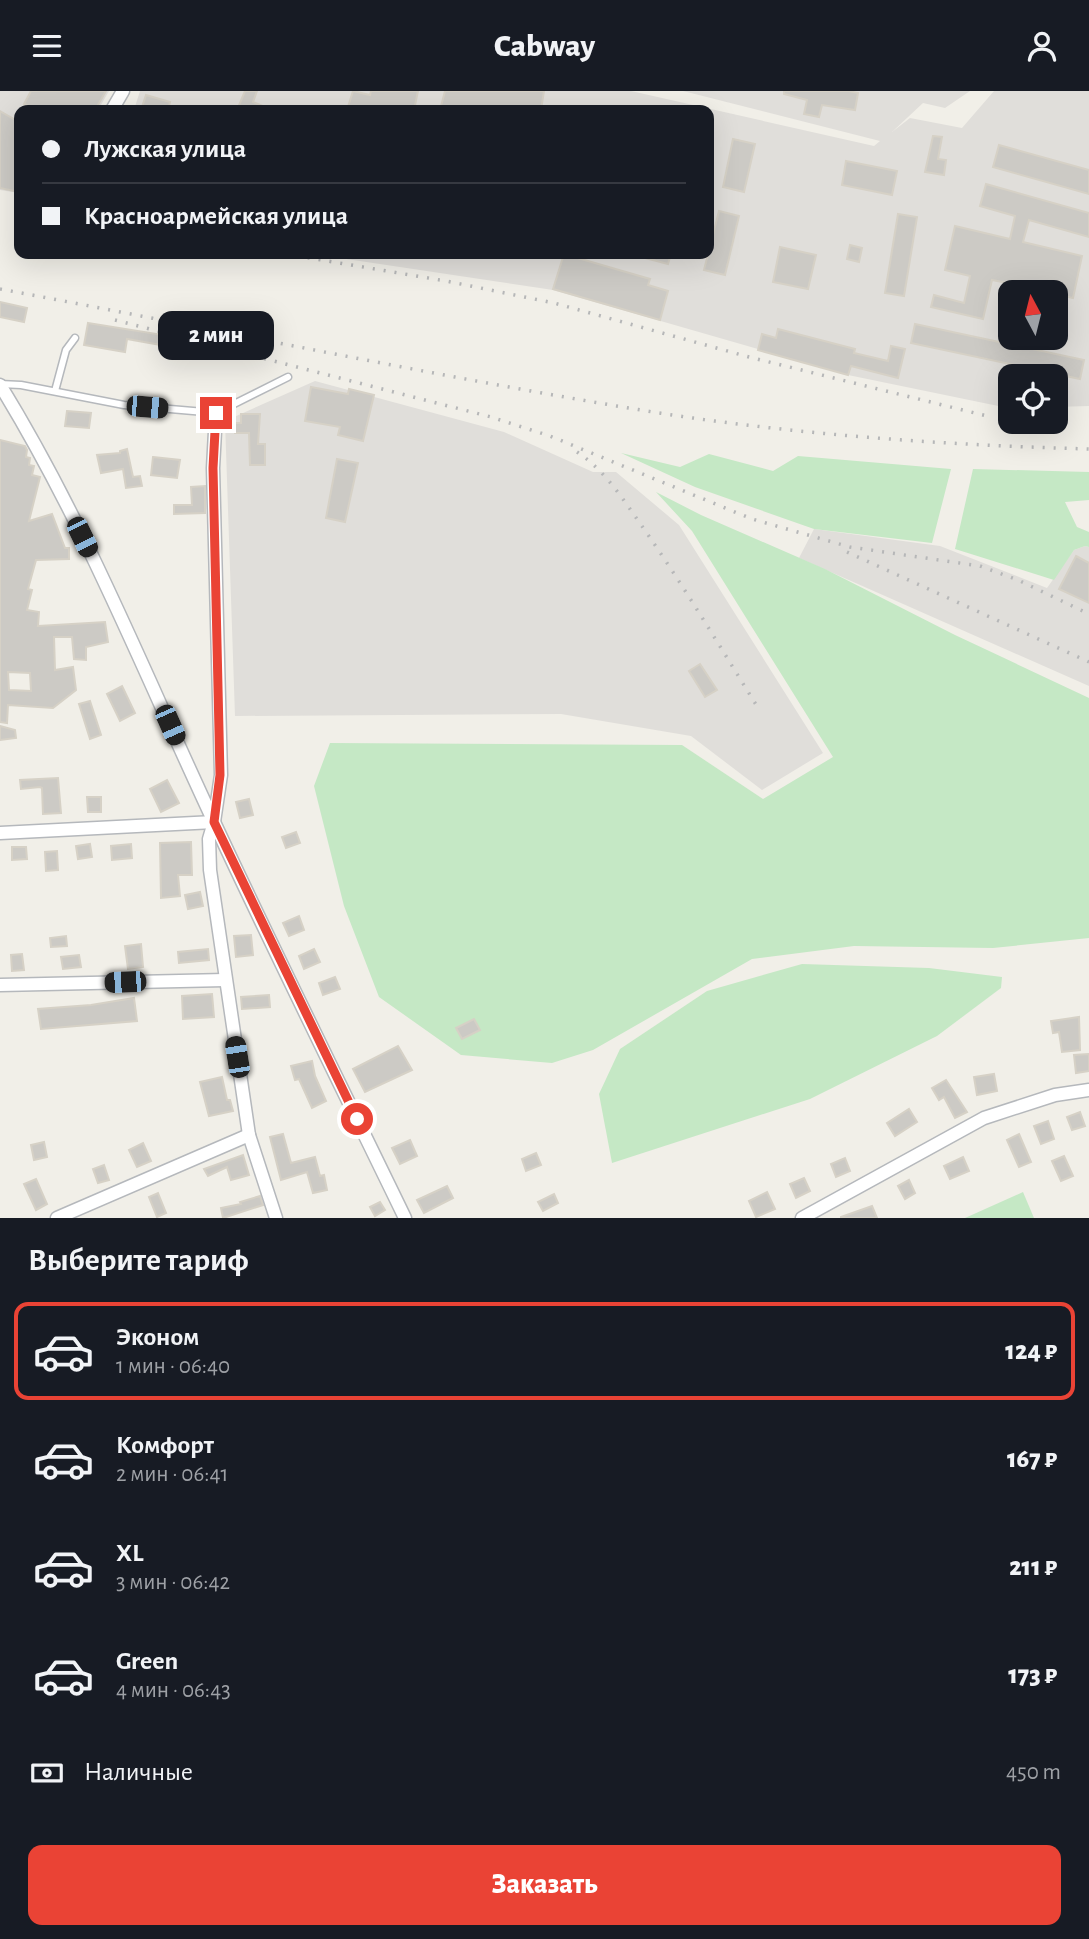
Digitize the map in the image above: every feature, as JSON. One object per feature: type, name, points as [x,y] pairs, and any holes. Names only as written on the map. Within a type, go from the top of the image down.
[{"type":"street","points":[[0,384],[37,446],[126,628],[214,822],[405,1218]]},
{"type":"street","points":[[216,413],[213,468],[220,775],[209,839],[210,870],[249,1135],[276,1218]]},
{"type":"street","points":[[0,833],[214,822]]},
{"type":"street","points":[[0,985],[225,980]]},
{"type":"street","points":[[803,1218],[984,1118],[1055,1095],[1089,1090]]},
{"type":"street","points":[[57,1218],[249,1135]]},
{"type":"lane","points":[[55,391],[66,350],[75,338]]},
{"type":"lane","points":[[0,384],[55,391],[124,405],[216,413],[288,377]]},
{"type":"shaded area","points":[[0,91],[109,91],[101,105],[14,105],[14,192],[0,190]]},
{"type":"shaded area","points":[[140,91],[631,91],[693,105],[136,105]]},
{"type":"shaded area","points":[[683,91],[970,91],[945,108],[923,103],[892,132],[910,118],[962,128],[994,91],[1089,91],[1089,406],[1068,407],[1068,364],[998,364],[998,406],[848,375],[553,290],[346,259],[714,259],[714,110],[874,146],[880,141]]},
{"type":"shaded area","points":[[315,381],[504,432],[593,472],[616,472],[679,525],[823,753],[762,790],[691,736],[561,714],[235,716],[225,421]]},
{"type":"shaded area","points":[[814,529],[940,546],[1047,588],[1074,550],[1089,547],[1089,686],[799,558]]},
{"type":"green space","points":[[621,453],[680,467],[709,454],[773,471],[798,456],[951,469],[932,543],[814,529],[695,487]]},
{"type":"green space","points":[[973,469],[1089,472],[1089,500],[1065,502],[1077,527],[1089,532],[1089,547],[1074,550],[1054,580],[955,549]]},
{"type":"green space","points":[[656,492],[701,515],[825,569],[955,635],[1089,698],[1089,938],[993,948],[854,946],[752,959],[593,1050],[552,1063],[461,1055],[379,997],[344,906],[314,786],[330,743],[682,745],[763,799],[833,757],[692,531]]},
{"type":"green space","points":[[802,964],[929,968],[1002,977],[1001,988],[937,1036],[810,1099],[612,1163],[599,1094],[620,1049],[707,991]]},
{"type":"green space","points":[[1023,1192],[1034,1218],[965,1218]]},
{"type":"building","points":[[31,91],[106,91],[98,105],[24,104]]},
{"type":"building","points":[[245,91],[257,91],[253,102],[260,105],[239,105]]},
{"type":"building","points":[[353,91],[370,95],[371,91],[418,91],[415,105],[349,105]]},
{"type":"building","points":[[445,91],[544,91],[542,105],[441,105]]},
{"type":"building","points":[[784,91],[858,93],[855,110],[822,105],[819,117],[804,114],[807,100],[784,94]]},
{"type":"building","points":[[146,95],[170,102],[169,105],[143,105]]},
{"type":"building","points":[[0,111],[14,119],[14,191],[0,188]]},
{"type":"building","points":[[933,136],[942,137],[938,159],[946,160],[944,175],[925,172]]},
{"type":"building","points":[[733,139],[755,144],[744,192],[723,187]]},
{"type":"building","points":[[999,145],[1089,170],[1089,194],[993,167]]},
{"type":"building","points":[[846,161],[897,171],[892,195],[842,185]]},
{"type":"building","points":[[986,184],[1089,213],[1089,237],[1029,220],[1023,242],[1082,256],[1073,298],[1068,297],[1068,280],[992,280],[983,319],[931,307],[934,295],[964,303],[970,276],[945,270],[955,226],[1010,239],[1015,216],[980,206]]},
{"type":"building","points":[[719,211],[739,216],[725,275],[704,270],[707,259],[714,259],[714,231]]},
{"type":"building","points":[[898,214],[917,217],[904,296],[885,293]]},
{"type":"building","points":[[850,245],[862,248],[859,262],[847,259]]},
{"type":"building","points":[[780,247],[816,255],[808,289],[773,282]]},
{"type":"building","points":[[562,259],[581,259],[650,279],[648,285],[668,291],[660,320],[553,289]]},
{"type":"building","points":[[649,259],[670,259],[668,264]]},
{"type":"building","points":[[0,302],[27,308],[24,322],[0,317]]},
{"type":"building","points":[[88,323],[163,335],[161,345],[127,339],[125,352],[84,345]]},
{"type":"building","points":[[915,324],[998,342],[998,350],[1037,350],[1084,360],[1080,379],[1068,376],[1068,364],[1010,364],[911,343]]},
{"type":"building","points":[[778,329],[855,349],[854,353],[888,361],[891,346],[905,349],[898,378],[851,366],[848,375],[758,350],[762,334],[776,338]]},
{"type":"building","points":[[311,387],[348,394],[349,389],[374,395],[363,441],[338,435],[340,427],[305,421]]},
{"type":"building","points":[[67,411],[91,413],[89,428],[65,426]]},
{"type":"building","points":[[241,414],[260,414],[258,444],[265,444],[265,465],[250,465],[249,433],[235,433],[234,423],[241,423]]},
{"type":"building","points":[[0,440],[25,446],[26,457],[30,458],[29,465],[34,466],[32,475],[40,477],[29,521],[52,514],[65,548],[69,548],[69,559],[36,560],[28,589],[32,590],[27,610],[39,612],[38,626],[105,622],[108,642],[86,647],[86,660],[74,659],[72,637],[54,637],[55,670],[73,667],[76,690],[53,708],[8,705],[7,723],[0,722]],"holes":[[[8,672],[30,673],[31,691],[9,690]]]},
{"type":"building","points":[[127,449],[133,477],[140,476],[142,486],[126,488],[123,469],[101,473],[97,455],[120,453]]},
{"type":"building","points":[[153,457],[180,460],[177,478],[151,475]]},
{"type":"building","points":[[337,459],[358,463],[345,522],[326,518]]},
{"type":"building","points":[[205,486],[205,513],[174,514],[174,505],[192,505],[191,487]]},
{"type":"building","points":[[1076,556],[1089,563],[1089,603],[1059,589]]},
{"type":"building","points":[[700,664],[717,690],[705,697],[689,671]]},
{"type":"building","points":[[122,686],[135,713],[120,721],[107,694]]},
{"type":"building","points":[[90,701],[101,735],[90,739],[79,704]]},
{"type":"building","points":[[0,726],[15,730],[16,738],[0,740]]},
{"type":"building","points":[[58,778],[61,813],[43,814],[42,788],[21,789],[20,780]]},
{"type":"building","points":[[167,780],[179,803],[161,812],[150,789]]},
{"type":"building","points":[[87,797],[101,797],[101,812],[88,812]]},
{"type":"building","points":[[249,799],[253,815],[240,818],[236,802]]},
{"type":"building","points":[[296,832],[300,843],[286,848],[282,837]]},
{"type":"building","points":[[191,842],[192,875],[178,875],[180,896],[161,898],[160,843]]},
{"type":"building","points":[[90,844],[92,857],[78,859],[76,846]]},
{"type":"building","points":[[131,844],[132,858],[112,860],[111,846]]},
{"type":"building","points":[[12,847],[26,847],[27,859],[12,860]]},
{"type":"building","points":[[57,851],[58,870],[46,871],[45,852]]},
{"type":"building","points":[[200,892],[203,906],[188,909],[185,895]]},
{"type":"building","points":[[299,916],[304,930],[289,936],[283,923]]},
{"type":"building","points":[[251,935],[253,955],[236,957],[234,936]]},
{"type":"building","points":[[66,936],[67,946],[51,947],[50,938]]},
{"type":"building","points":[[141,944],[143,967],[128,969],[125,946]]},
{"type":"building","points":[[208,949],[209,960],[179,963],[178,952]]},
{"type":"building","points":[[314,949],[320,962],[304,969],[299,956]]},
{"type":"building","points":[[22,954],[24,970],[12,971],[11,955]]},
{"type":"building","points":[[79,955],[81,967],[63,969],[61,957]]},
{"type":"building","points":[[335,977],[340,989],[323,995],[319,983]]},
{"type":"building","points":[[212,994],[214,1017],[183,1019],[182,996]]},
{"type":"building","points":[[269,995],[270,1007],[242,1009],[241,997]]},
{"type":"building","points":[[134,998],[137,1021],[41,1029],[38,1009]]},
{"type":"building","points":[[1079,1017],[1080,1050],[1062,1052],[1059,1032],[1053,1033],[1051,1021]]},
{"type":"building","points":[[474,1019],[480,1030],[462,1039],[456,1028]]},
{"type":"building","points":[[398,1046],[412,1070],[365,1092],[353,1069]]},
{"type":"building","points":[[1089,1054],[1089,1071],[1076,1073],[1074,1055]]},
{"type":"building","points":[[312,1061],[315,1076],[326,1101],[312,1108],[299,1079],[295,1080],[291,1066]]},
{"type":"building","points":[[994,1074],[997,1091],[977,1095],[974,1077]]},
{"type":"building","points":[[222,1077],[227,1100],[230,1100],[233,1111],[209,1116],[200,1082]]},
{"type":"building","points":[[946,1080],[967,1112],[955,1118],[944,1097],[939,1100],[932,1088]]},
{"type":"building","points":[[909,1109],[917,1122],[895,1136],[887,1123]]},
{"type":"building","points":[[1080,1112],[1085,1126],[1072,1130],[1067,1117]]},
{"type":"building","points":[[1048,1121],[1054,1139],[1041,1144],[1034,1126]]},
{"type":"building","points":[[283,1134],[291,1163],[315,1157],[320,1176],[324,1175],[327,1190],[313,1193],[307,1172],[281,1180],[270,1137]]},
{"type":"building","points":[[1019,1134],[1031,1162],[1019,1167],[1007,1140]]},
{"type":"building","points":[[410,1140],[417,1156],[400,1164],[392,1148]]},
{"type":"building","points":[[44,1142],[47,1157],[34,1160],[31,1145]]},
{"type":"building","points":[[143,1143],[151,1161],[137,1167],[129,1150]]},
{"type":"building","points":[[536,1153],[541,1165],[526,1171],[522,1159]]},
{"type":"building","points":[[243,1155],[249,1175],[231,1180],[227,1167],[208,1176],[204,1169]]},
{"type":"building","points":[[1064,1156],[1073,1176],[1061,1181],[1052,1161]]},
{"type":"building","points":[[963,1157],[969,1171],[950,1179],[944,1166]]},
{"type":"building","points":[[845,1158],[850,1171],[836,1177],[831,1164]]},
{"type":"building","points":[[104,1165],[109,1180],[98,1183],[93,1169]]},
{"type":"building","points":[[804,1178],[810,1191],[796,1198],[790,1184]]},
{"type":"building","points":[[36,1179],[47,1204],[36,1210],[24,1184]]},
{"type":"building","points":[[909,1180],[915,1193],[905,1199],[898,1186]]},
{"type":"building","points":[[447,1186],[453,1198],[424,1213],[417,1200]]},
{"type":"building","points":[[767,1192],[775,1209],[756,1217],[749,1201]]},
{"type":"building","points":[[158,1193],[166,1213],[157,1217],[149,1197]]},
{"type":"building","points":[[554,1194],[558,1203],[543,1211],[538,1202]]},
{"type":"building","points":[[260,1196],[263,1205],[223,1218],[221,1208]]},
{"type":"building","points":[[380,1202],[385,1210],[375,1216],[370,1207]]},
{"type":"building","points":[[872,1206],[877,1218],[841,1218],[841,1217]]},
{"type":"railway","points":[[316,259],[554,303],[749,357],[991,417]]},
{"type":"railway","points":[[0,289],[411,369],[712,421],[873,438],[1089,449]]},
{"type":"railway","points":[[115,320],[491,417],[550,436],[752,519],[850,547],[980,566],[1018,580],[1089,614]]},
{"type":"railway","points":[[577,452],[606,477],[629,508],[689,596],[760,711]]},
{"type":"railway","points":[[847,552],[1089,662]]},
{"type":"route","points":[[216,413],[213,468],[220,775],[214,822],[357,1119]]}]
